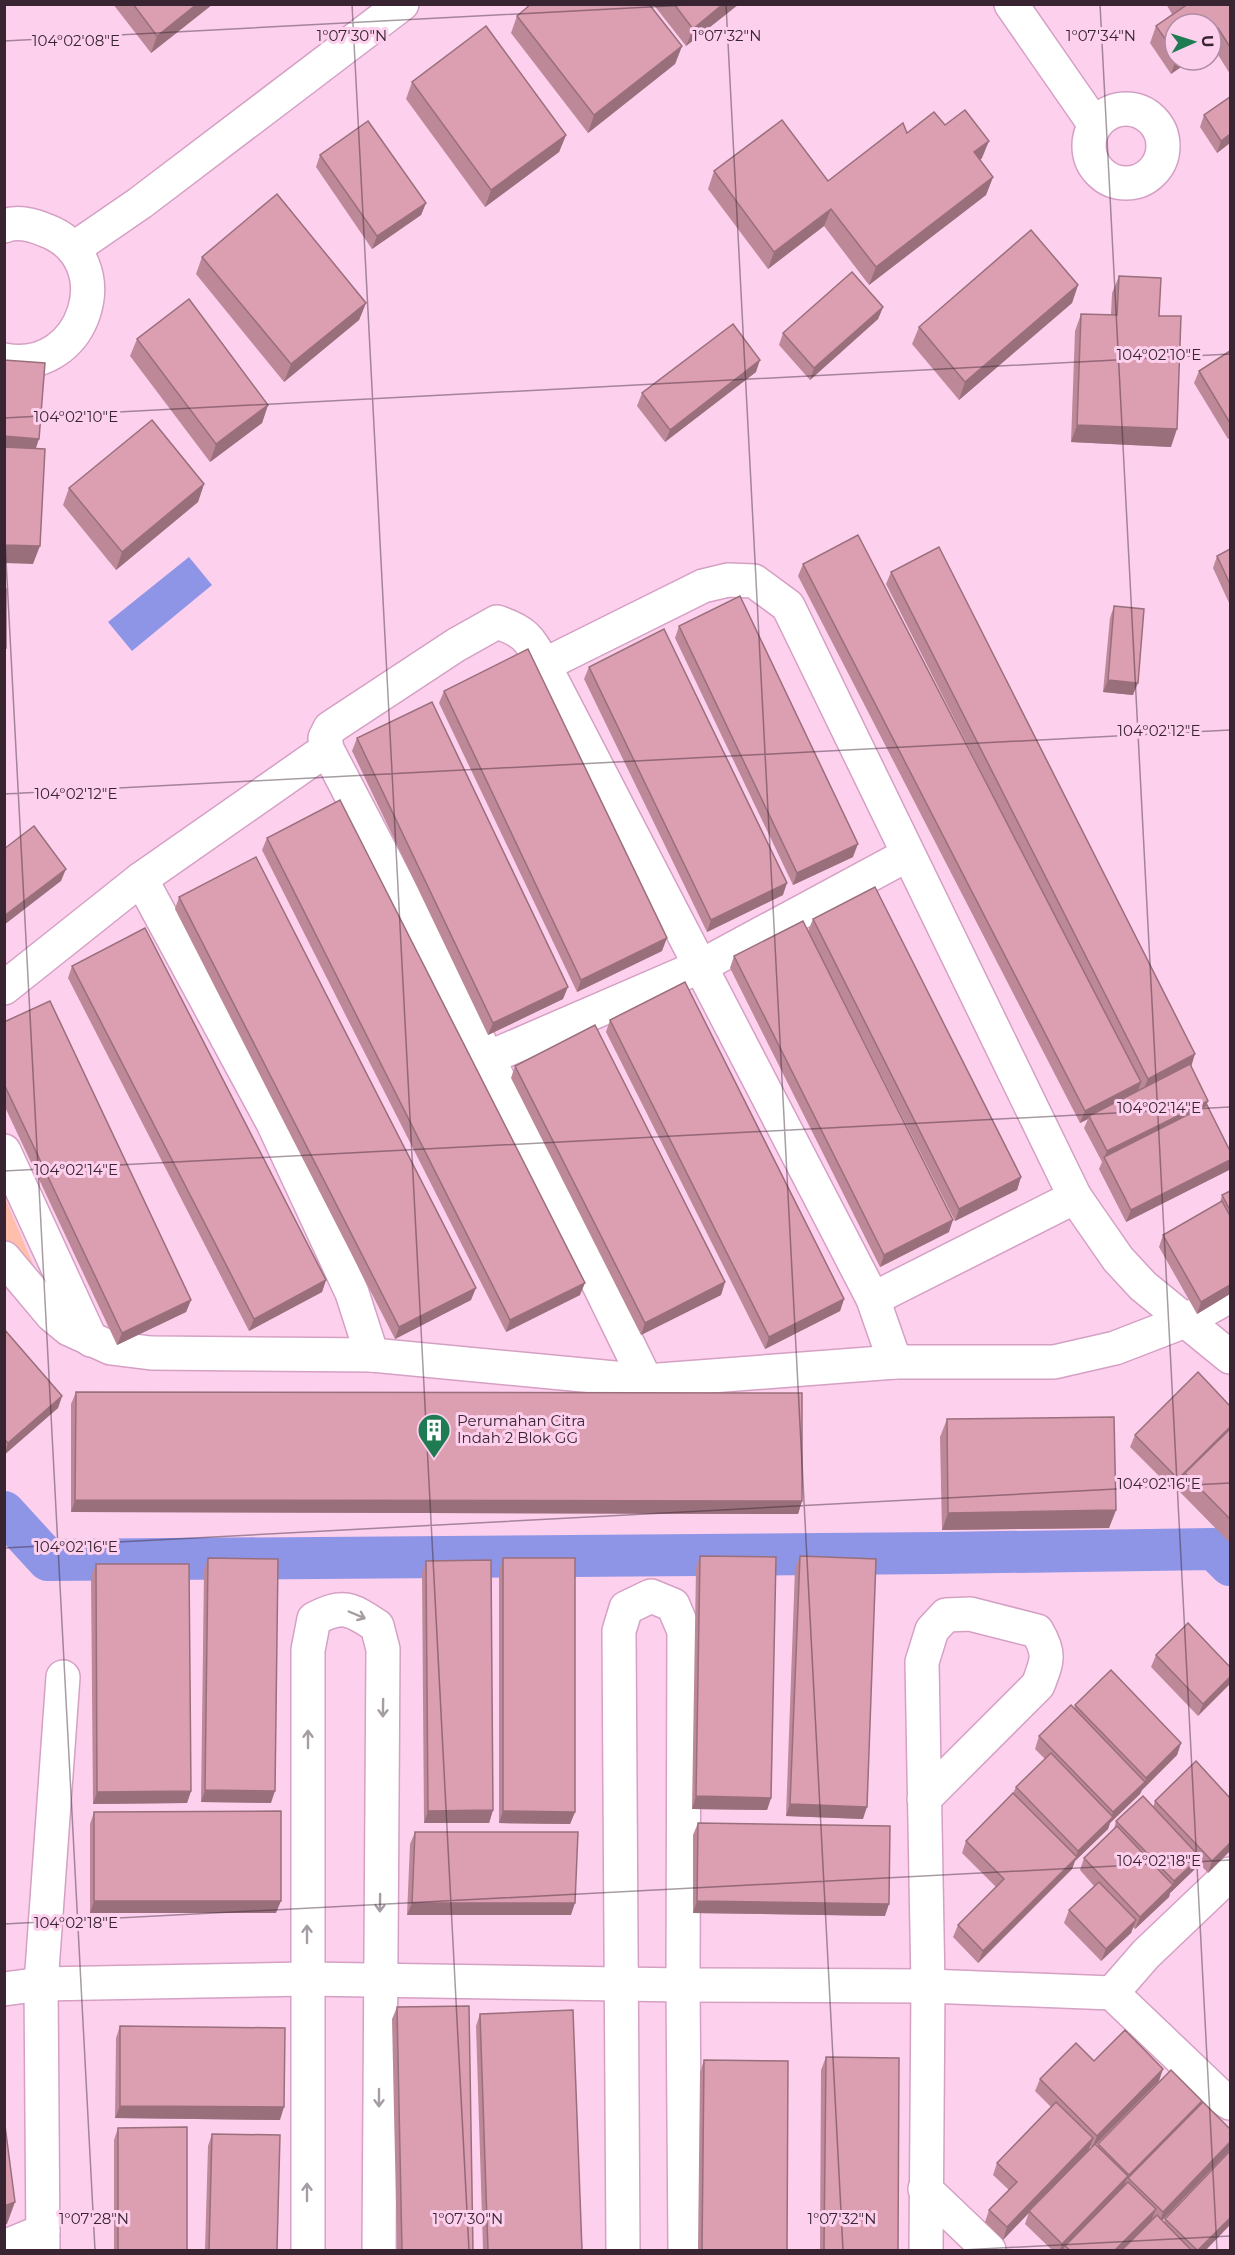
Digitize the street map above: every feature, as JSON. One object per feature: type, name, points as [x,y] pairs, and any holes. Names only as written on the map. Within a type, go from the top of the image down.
[{"type":"street","points":[[73,249],[140,202],[402,4]]},
{"type":"street","points":[[1011,4],[1095,125]]},
{"type":"street","points":[[4,226],[9,224],[33,225],[56,233],[73,249],[85,270],[89,295],[84,318],[71,338],[53,354],[30,362],[4,360]]},
{"type":"street","points":[[544,665],[703,586],[729,580],[754,581],[788,606],[1075,1197],[1118,1259],[1143,1286],[1230,1357]]},
{"type":"street","points":[[646,1380],[488,1058],[327,749],[325,738],[330,728],[456,645],[497,622],[516,628],[529,639],[544,665],[873,1299],[895,1362]]},
{"type":"street","points":[[4,988],[141,879],[327,749]]},
{"type":"street","points":[[488,1058],[701,966],[907,855]]},
{"type":"street","points":[[141,879],[273,1124],[352,1293],[372,1355]]},
{"type":"street","points":[[4,1151],[91,1340]]},
{"type":"street","points":[[873,1299],[1075,1197]]},
{"type":"street","points":[[4,1258],[52,1315],[69,1329],[111,1348],[152,1353],[372,1355],[646,1380],[895,1362],[1054,1362],[1115,1348],[1185,1321],[1230,1296]]},
{"type":"street","points":[[623,2250],[619,1631],[626,1608],[651,1596],[673,1605],[684,1631],[685,2250]]},
{"type":"street","points":[[308,2250],[308,1650],[314,1619],[334,1608],[357,1613],[376,1626],[383,1649],[379,2250]]},
{"type":"street","points":[[924,1799],[1038,1685],[1047,1660],[1046,1647],[1037,1631],[970,1614],[946,1615],[932,1630],[922,1662],[924,1799],[928,1986],[926,2250]]},
{"type":"street","points":[[4,2247],[43,2241],[41,1984],[63,1677]]},
{"type":"street","points":[[1112,1993],[1146,1954],[1230,1874]]},
{"type":"street","points":[[4,1989],[41,1984],[307,1978],[683,1985],[928,1986],[1112,1993],[1230,2103]]},
{"type":"street","points":[[925,2189],[989,2250]]},
{"type":"shaded area","points":[[5,1198],[53,1311],[5,1252]]},
{"type":"water","points":[[189,557],[212,585],[132,651],[108,622]]},
{"type":"building","points":[[133,4],[197,4],[157,36]]},
{"type":"building","points":[[531,4],[649,4],[682,46],[594,115],[517,16]]},
{"type":"building","points":[[674,4],[723,4],[693,29]]},
{"type":"building","points":[[1184,4],[1230,4],[1230,47],[1223,36],[1223,12],[1176,12],[1185,6]]},
{"type":"building","points":[[1163,21],[1163,36],[1156,26]]},
{"type":"building","points":[[486,26],[566,135],[491,190],[412,82]]},
{"type":"building","points":[[1230,97],[1230,134],[1221,141],[1204,115]]},
{"type":"building","points":[[965,110],[989,141],[974,152],[993,177],[876,267],[831,209],[774,252],[714,171],[782,120],[828,181],[903,123],[907,133],[934,112],[945,125]]},
{"type":"building","points":[[368,121],[426,203],[377,236],[320,155]]},
{"type":"building","points":[[277,194],[366,303],[291,364],[202,257]]},
{"type":"building","points":[[1031,230],[1078,285],[965,382],[919,327]]},
{"type":"building","points":[[852,272],[883,307],[814,368],[783,333]]},
{"type":"building","points":[[1119,276],[1161,278],[1159,316],[1181,316],[1177,429],[1077,425],[1081,314],[1117,315]]},
{"type":"building","points":[[189,299],[268,405],[216,444],[137,339]]},
{"type":"building","points":[[733,324],[760,360],[670,430],[642,393]]},
{"type":"building","points":[[1230,351],[1230,423],[1199,371]]},
{"type":"building","points":[[4,360],[45,363],[39,439],[4,436]]},
{"type":"building","points":[[152,420],[204,484],[122,552],[69,488]]},
{"type":"building","points":[[4,447],[45,449],[40,546],[4,545]]},
{"type":"building","points":[[858,535],[1141,1082],[1085,1111],[803,564]]},
{"type":"building","points":[[939,547],[1195,1054],[1148,1079],[891,572]]},
{"type":"building","points":[[1230,549],[1230,584],[1217,556]]},
{"type":"building","points":[[4,589],[6,589],[6,648],[4,648]]},
{"type":"building","points":[[740,596],[858,844],[797,873],[679,626]]},
{"type":"building","points":[[1114,606],[1144,609],[1138,683],[1108,680]]},
{"type":"building","points":[[664,629],[787,883],[711,920],[589,667]]},
{"type":"building","points":[[528,649],[667,938],[581,980],[444,691]]},
{"type":"building","points":[[432,702],[568,987],[493,1023],[357,738]]},
{"type":"building","points":[[340,800],[585,1283],[510,1320],[267,838]]},
{"type":"building","points":[[34,826],[66,869],[4,916],[4,849]]},
{"type":"building","points":[[256,857],[476,1288],[399,1327],[179,897]]},
{"type":"building","points":[[875,887],[1021,1177],[959,1209],[813,919]]},
{"type":"building","points":[[803,921],[953,1220],[884,1255],[734,956]]},
{"type":"building","points":[[145,928],[326,1280],[254,1319],[72,966]]},
{"type":"building","points":[[685,982],[844,1299],[769,1337],[610,1020]]},
{"type":"building","points":[[50,1001],[191,1300],[122,1333],[4,1084],[4,1022]]},
{"type":"building","points":[[595,1025],[725,1282],[645,1323],[515,1066]]},
{"type":"building","points":[[1190,1064],[1208,1101],[1107,1151],[1089,1116]]},
{"type":"building","points":[[1207,1105],[1230,1151],[1230,1160],[1131,1210],[1104,1157]]},
{"type":"building","points":[[1230,1191],[1230,1210],[1222,1195]]},
{"type":"building","points":[[1222,1201],[1230,1216],[1230,1285],[1201,1302],[1163,1235]]},
{"type":"building","points":[[4,1329],[62,1396],[8,1443],[4,1439]]},
{"type":"building","points":[[1198,1372],[1230,1406],[1230,1427],[1178,1479],[1135,1435]]},
{"type":"building","name":"Perumahan Citra Indah 2 Blok GG","points":[[76,1392],[802,1393],[802,1501],[75,1500]]},
{"type":"building","points":[[1114,1417],[1116,1510],[948,1513],[947,1419]]},
{"type":"building","points":[[1230,1429],[1230,1519],[1185,1473]]},
{"type":"building","points":[[700,1556],[776,1557],[771,1798],[696,1796]]},
{"type":"building","points":[[800,1556],[876,1559],[867,1807],[790,1804]]},
{"type":"building","points":[[208,1558],[278,1559],[275,1791],[205,1790]]},
{"type":"building","points":[[503,1558],[575,1558],[575,1812],[503,1811]]},
{"type":"building","points":[[491,1560],[493,1810],[428,1811],[426,1561]]},
{"type":"building","points":[[96,1564],[189,1564],[191,1791],[97,1792]]},
{"type":"building","points":[[1188,1623],[1230,1667],[1230,1677],[1203,1704],[1156,1655]]},
{"type":"building","points":[[1111,1670],[1181,1743],[1146,1778],[1075,1705]]},
{"type":"building","points":[[1071,1705],[1145,1782],[1113,1812],[1039,1736]]},
{"type":"building","points":[[1051,1753],[1113,1817],[1078,1851],[1016,1787]]},
{"type":"building","points":[[1196,1761],[1230,1798],[1230,1843],[1212,1861],[1155,1801]]},
{"type":"building","points":[[1013,1793],[1077,1857],[983,1951],[958,1925],[1004,1879],[966,1841]]},
{"type":"building","points":[[1143,1796],[1200,1857],[1174,1881],[1116,1821]]},
{"type":"building","points":[[281,1811],[281,1901],[94,1901],[94,1812]]},
{"type":"building","points":[[698,1823],[890,1826],[889,1904],[697,1901]]},
{"type":"building","points":[[1117,1826],[1173,1885],[1140,1917],[1084,1858]]},
{"type":"building","points":[[415,1832],[578,1832],[575,1903],[412,1903]]},
{"type":"building","points":[[1099,1882],[1136,1920],[1106,1949],[1069,1910]]},
{"type":"building","points":[[469,2006],[473,2250],[402,2250],[397,2007]]},
{"type":"building","points":[[573,2010],[582,2250],[488,2250],[480,2014]]},
{"type":"building","points":[[120,2026],[285,2028],[284,2107],[120,2106]]},
{"type":"building","points":[[1125,2030],[1163,2069],[1097,2136],[1040,2079],[1076,2043],[1094,2061]]},
{"type":"building","points":[[826,2057],[899,2058],[898,2250],[824,2250]]},
{"type":"building","points":[[704,2060],[788,2061],[787,2250],[702,2250]]},
{"type":"building","points":[[1171,2070],[1202,2101],[1129,2175],[1098,2144]]},
{"type":"building","points":[[1056,2102],[1093,2138],[1007,2227],[989,2210],[1017,2182],[997,2163]]},
{"type":"building","points":[[1203,2102],[1230,2129],[1230,2142],[1163,2212],[1128,2178]]},
{"type":"building","points":[[4,2118],[15,2202],[4,2206]]},
{"type":"building","points":[[187,2127],[187,2250],[118,2250],[118,2128]]},
{"type":"building","points":[[212,2134],[280,2135],[277,2250],[209,2250]]},
{"type":"building","points":[[1095,2144],[1128,2176],[1062,2244],[1029,2211]]},
{"type":"building","points":[[1230,2151],[1230,2218],[1197,2250],[1165,2219]]},
{"type":"building","points":[[1128,2182],[1156,2209],[1115,2250],[1070,2250],[1065,2246]]},
{"type":"building","points":[[1157,2215],[1191,2250],[1122,2250]]},
{"type":"waterway","points":[[4,1512],[48,1560],[1214,1549],[1230,1565]]},
{"type":"place","name":"Perumahan Citra Indah 2 Blok GG","points":[[434,1459]]}]
